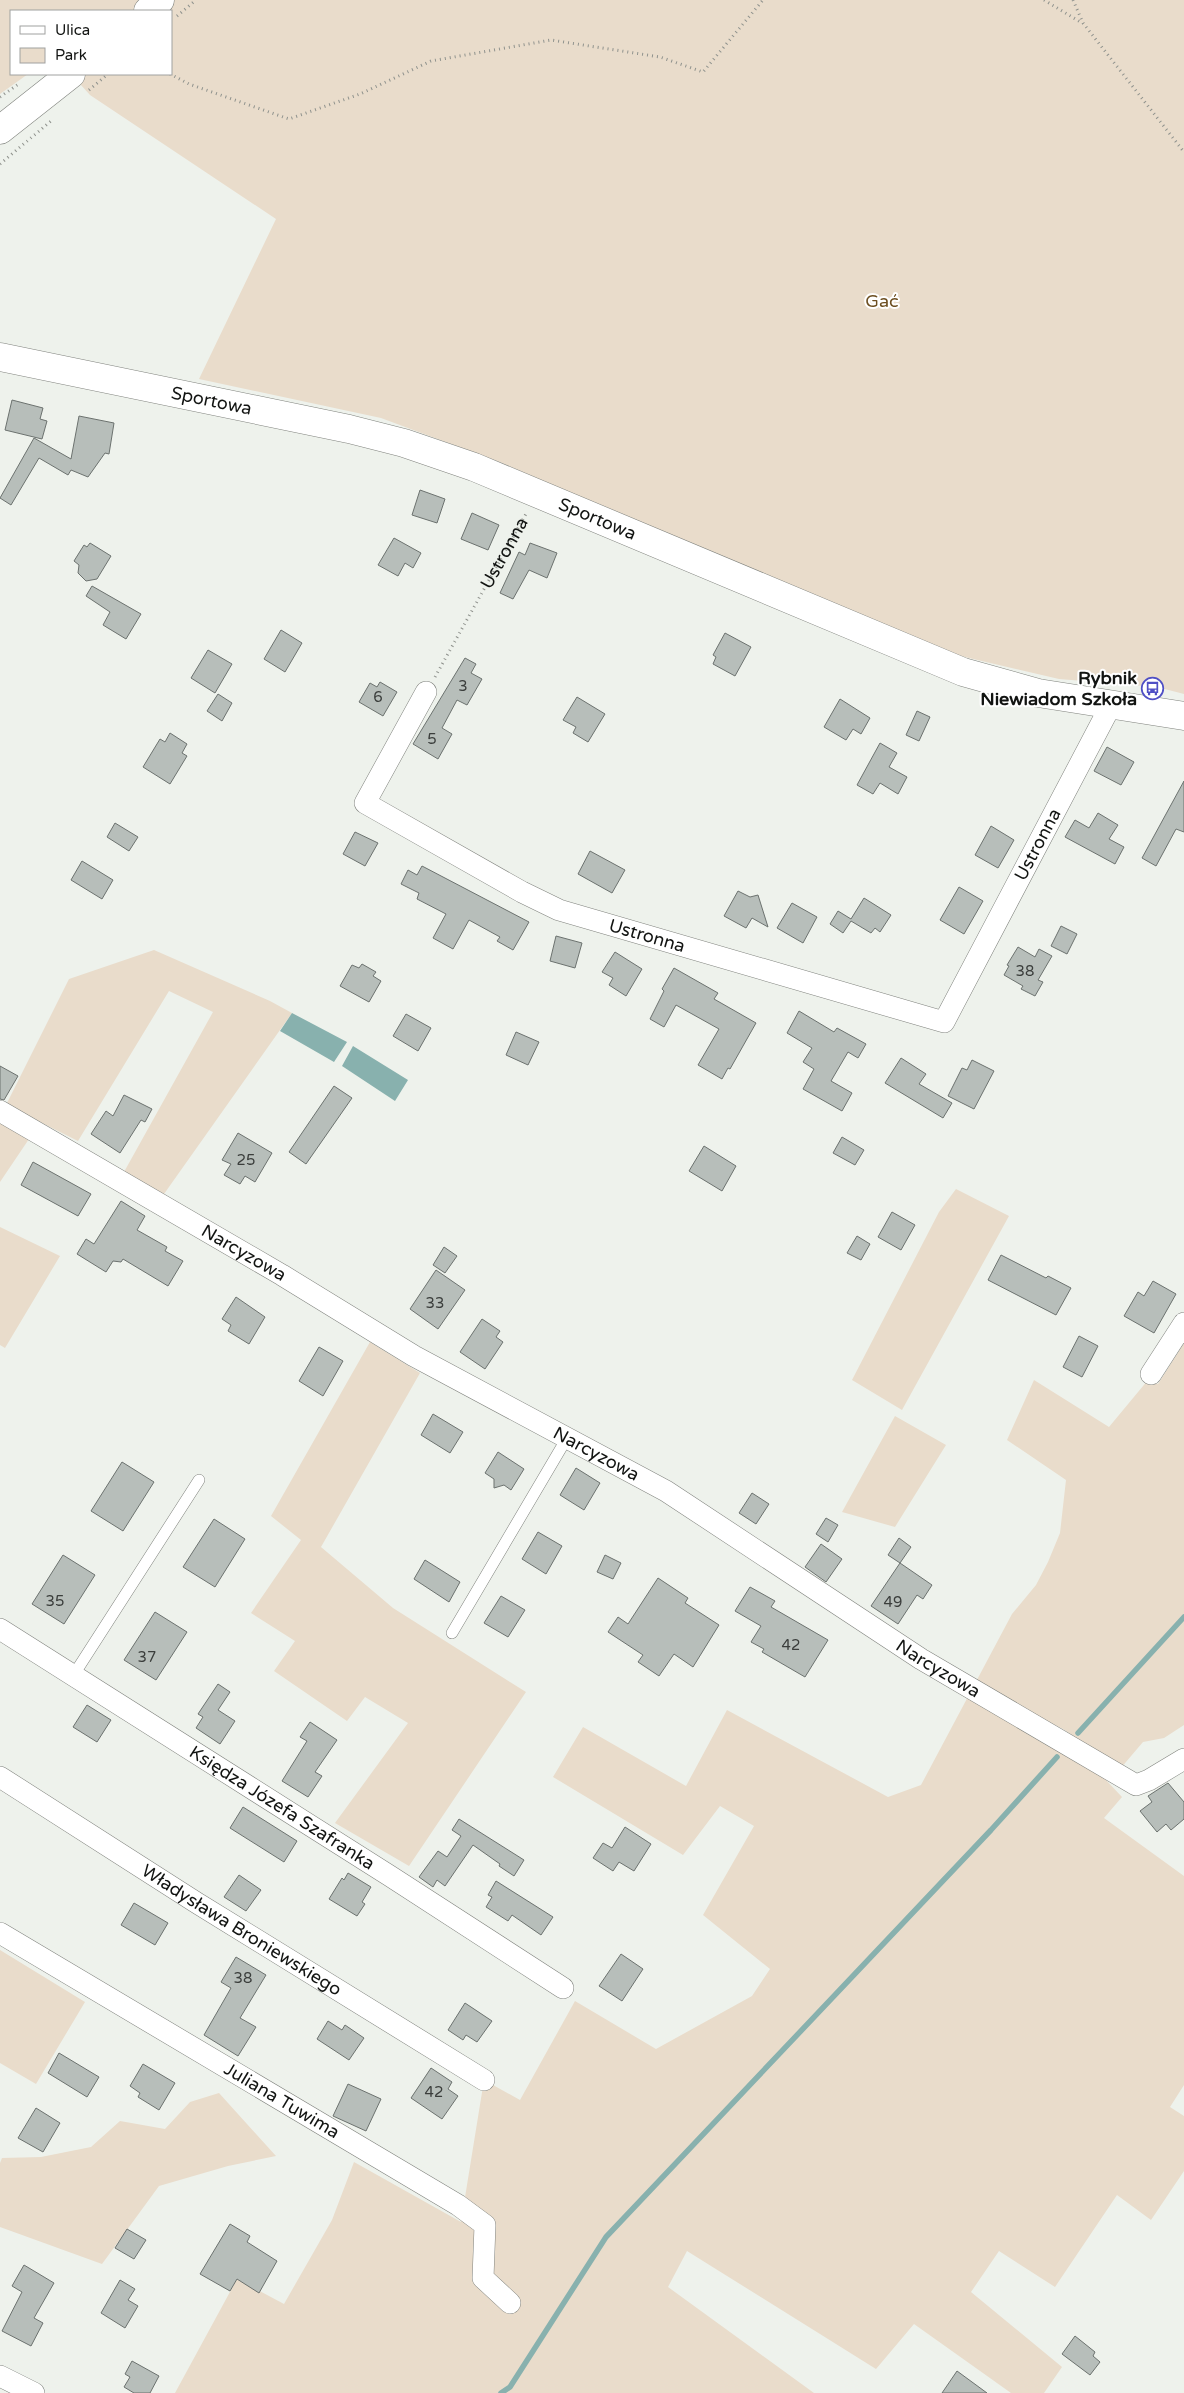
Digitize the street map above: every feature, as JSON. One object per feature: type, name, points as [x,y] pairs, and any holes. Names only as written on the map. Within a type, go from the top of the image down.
[{"type":"main road","points":[[0,130],[70,75]]},
{"type":"main road","name":"Sportowa","points":[[0,357],[380,436],[434,452],[963,672],[1024,690],[1184,716]]},
{"type":"street","name":"Ustronna","points":[[426,692],[365,803],[522,892],[559,910],[944,1022],[1111,705]]},
{"type":"street","name":"Narcyzowa","points":[[0,1111],[414,1356],[666,1490],[921,1659],[1136,1785],[1149,1780],[1184,1759]]},
{"type":"street","points":[[1151,1374],[1184,1323]]},
{"type":"street","name":"Księdza Józefa Szafranka","points":[[0,1630],[390,1876],[563,1988]]},
{"type":"street","name":"Władysława Broniewskiego","points":[[0,1777],[206,1908],[484,2080]]},
{"type":"street","name":"Juliana Tuwima","points":[[0,1933],[458,2205],[485,2225],[483,2278],[510,2303]]},
{"type":"street","points":[[0,2376],[34,2393]]},
{"type":"lane","points":[[452,1633],[567,1438]]},
{"type":"lane","points":[[74,1676],[198,1480]]},
{"type":"path","points":[[168,9],[196,0]]},
{"type":"path","points":[[172,75],[189,84],[289,119],[360,94],[431,61],[552,40],[660,57],[704,72],[764,0]]},
{"type":"path","points":[[1044,0],[1083,23]]},
{"type":"path","points":[[1073,0],[1083,23],[1184,152]]},
{"type":"path","points":[[0,97],[24,80]]},
{"type":"path","name":"Ustronna","points":[[426,692],[538,494]]},
{"type":"green space","name":"Gać","points":[[0,0],[1184,0],[1184,694],[1157,687],[1059,679],[952,654],[792,591],[502,463],[381,418],[199,379],[276,219],[90,95],[72,75],[172,75],[172,10],[10,10],[10,75],[27,75],[0,94]]},
{"type":"green space","points":[[154,950],[270,1001],[292,1013],[164,1194],[124,1172],[213,1012],[169,991],[78,1141],[6,1105],[69,979]]},
{"type":"green space","points":[[0,1122],[29,1139],[0,1182]]},
{"type":"green space","points":[[956,1189],[1009,1216],[902,1410],[852,1380],[939,1212]]},
{"type":"green space","points":[[0,1227],[60,1256],[5,1348],[0,1345]]},
{"type":"green space","points":[[370,1342],[420,1373],[321,1547],[393,1608],[526,1692],[409,1866],[335,1823],[408,1723],[365,1697],[347,1721],[274,1671],[295,1641],[251,1613],[301,1540],[271,1516]]},
{"type":"green space","points":[[1184,1343],[1184,1725],[1164,1738],[1143,1742],[1120,1769],[1063,1729],[999,1698],[1086,1759],[1122,1797],[1104,1818],[1184,1876],[1184,2085],[1170,2107],[1184,2116],[1184,2171],[1151,2220],[1117,2195],[1055,2287],[999,2251],[971,2292],[1062,2367],[1044,2393],[1011,2393],[914,2324],[876,2369],[687,2251],[668,2287],[814,2393],[175,2393],[237,2279],[284,2304],[332,2220],[354,2162],[461,2222],[484,2080],[520,2100],[575,2001],[656,2049],[752,1996],[770,1969],[703,1915],[754,1826],[720,1806],[683,1855],[553,1777],[583,1727],[686,1786],[727,1710],[888,1797],[921,1785],[1012,1614],[1036,1585],[1060,1533],[1066,1480],[1007,1440],[1034,1380],[1109,1427],[1148,1380],[1158,1384]]},
{"type":"green space","points":[[895,1416],[946,1445],[895,1527],[842,1512]]},
{"type":"green space","points":[[0,1950],[85,2002],[36,2084],[0,2063]]},
{"type":"green space","points":[[219,2093],[276,2156],[228,2166],[159,2186],[102,2264],[0,2227],[0,2163],[2,2158],[41,2157],[91,2147],[120,2121],[165,2129],[190,2102]]},
{"type":"water","points":[[292,1013],[347,1042],[334,1062],[280,1031]]},
{"type":"water","points":[[353,1046],[408,1080],[395,1101],[342,1066]]},
{"type":"building","points":[[12,400],[43,408],[40,419],[47,421],[42,439],[5,430]]},
{"type":"building","points":[[79,416],[114,423],[109,454],[105,453],[88,477],[71,470],[68,475],[39,458],[11,505],[0,498],[34,438],[71,459]]},
{"type":"building","points":[[420,490],[445,499],[437,523],[412,515]]},
{"type":"building","points":[[472,513],[499,525],[488,550],[461,539]]},
{"type":"building","points":[[394,538],[421,553],[413,568],[405,563],[398,576],[378,565]]},
{"type":"building","points":[[90,543],[111,556],[97,579],[86,581],[78,573],[79,565],[74,561],[84,545],[87,547]]},
{"type":"building","points":[[530,543],[557,553],[547,578],[529,570],[513,599],[500,593],[519,552],[525,555]]},
{"type":"building","points":[[92,586],[141,614],[126,639],[103,625],[110,612],[86,596]]},
{"type":"building","points":[[281,630],[302,643],[285,672],[264,659]]},
{"type":"building","points":[[725,633],[751,647],[735,676],[713,664],[716,657],[713,655]]},
{"type":"building","points":[[208,650],[232,664],[215,693],[191,678]]},
{"type":"building","points":[[465,658],[476,664],[471,673],[482,679],[467,705],[457,700],[442,728],[452,734],[438,759],[413,744]]},
{"type":"building","points":[[380,682],[397,692],[383,716],[359,702],[370,683],[377,687]]},
{"type":"building","points":[[218,694],[232,703],[222,721],[207,711]]},
{"type":"building","points":[[577,697],[605,714],[588,742],[573,733],[576,727],[563,720]]},
{"type":"building","points":[[840,699],[870,718],[861,734],[853,729],[846,740],[824,727]]},
{"type":"building","points":[[917,711],[930,717],[919,741],[906,735]]},
{"type":"building","points":[[170,733],[187,744],[182,753],[187,756],[170,784],[143,767],[160,739],[165,742]]},
{"type":"building","points":[[880,743],[897,753],[889,767],[907,777],[898,794],[880,783],[873,794],[857,785]]},
{"type":"building","points":[[1107,747],[1134,762],[1121,785],[1094,771]]},
{"type":"building","points":[[1184,781],[1184,832],[1176,829],[1156,866],[1142,858]]},
{"type":"building","points":[[1098,813],[1118,825],[1109,839],[1124,847],[1115,864],[1065,837],[1075,820],[1089,828]]},
{"type":"building","points":[[115,823],[138,837],[129,851],[107,837]]},
{"type":"building","points":[[991,826],[1014,840],[998,868],[975,855]]},
{"type":"building","points":[[355,832],[378,843],[365,866],[343,854]]},
{"type":"building","points":[[590,851],[625,870],[612,893],[578,874]]},
{"type":"building","points":[[82,861],[113,880],[102,899],[71,880]]},
{"type":"building","points":[[422,866],[529,922],[513,950],[497,941],[500,937],[469,920],[453,949],[433,938],[446,914],[417,899],[419,893],[401,884],[408,870],[417,875]]},
{"type":"building","points":[[959,887],[983,901],[964,934],[940,920]]},
{"type":"building","points":[[738,891],[750,897],[758,895],[768,927],[752,918],[746,928],[724,916]]},
{"type":"building","points":[[864,898],[891,915],[880,932],[875,928],[871,933],[851,921],[843,933],[830,924],[838,911],[851,919]]},
{"type":"building","points":[[792,903],[817,917],[803,943],[777,928]]},
{"type":"building","points":[[1061,926],[1077,934],[1067,954],[1051,946]]},
{"type":"building","points":[[556,936],[582,943],[575,968],[550,961]]},
{"type":"building","points":[[1018,947],[1035,957],[1039,949],[1052,956],[1038,980],[1043,982],[1035,996],[1021,989],[1023,986],[1004,975],[1009,966],[1007,965]]},
{"type":"building","points":[[615,952],[642,969],[626,996],[609,985],[613,978],[602,972]]},
{"type":"building","points":[[362,964],[376,972],[373,976],[381,981],[369,1002],[340,986],[352,965],[359,968]]},
{"type":"building","points":[[674,968],[718,993],[714,999],[756,1023],[730,1069],[728,1068],[722,1079],[698,1065],[719,1029],[676,1005],[664,1027],[650,1019],[664,991],[662,989]]},
{"type":"building","points":[[799,1011],[834,1032],[837,1028],[866,1044],[858,1058],[848,1052],[831,1081],[852,1093],[842,1111],[803,1089],[814,1069],[803,1062],[812,1048],[787,1033]]},
{"type":"building","points":[[406,1014],[431,1028],[418,1051],[393,1036]]},
{"type":"building","points":[[516,1032],[539,1042],[528,1065],[506,1055]]},
{"type":"building","points":[[901,1058],[926,1074],[919,1084],[952,1103],[943,1118],[885,1083]]},
{"type":"building","points":[[972,1060],[994,1071],[974,1109],[948,1096],[962,1068],[967,1070]]},
{"type":"building","points":[[0,1066],[18,1076],[4,1100],[0,1099]]},
{"type":"building","points":[[334,1086],[352,1098],[306,1164],[289,1152]]},
{"type":"building","points":[[124,1095],[152,1109],[145,1122],[141,1120],[120,1153],[91,1134],[106,1111],[113,1116]]},
{"type":"building","points":[[238,1133],[272,1153],[255,1182],[245,1176],[240,1184],[224,1175],[231,1164],[222,1160]]},
{"type":"building","points":[[842,1137],[864,1150],[855,1165],[833,1153]]},
{"type":"building","points":[[704,1146],[736,1166],[722,1191],[689,1171]]},
{"type":"building","points":[[33,1162],[91,1194],[78,1216],[21,1185]]},
{"type":"building","points":[[121,1201],[145,1216],[137,1230],[167,1247],[165,1251],[183,1261],[168,1286],[123,1259],[121,1262],[113,1261],[106,1272],[77,1254],[86,1239],[94,1244]]},
{"type":"building","points":[[892,1212],[915,1225],[901,1250],[878,1237]]},
{"type":"building","points":[[857,1236],[870,1244],[861,1260],[847,1253]]},
{"type":"building","points":[[444,1247],[457,1256],[445,1273],[433,1265]]},
{"type":"building","points":[[1001,1255],[1046,1278],[1048,1276],[1071,1288],[1056,1315],[988,1280]]},
{"type":"building","points":[[436,1270],[465,1290],[438,1329],[410,1309]]},
{"type":"building","points":[[1153,1281],[1176,1294],[1154,1333],[1124,1316],[1138,1292],[1144,1296]]},
{"type":"building","points":[[236,1297],[265,1317],[249,1344],[228,1331],[231,1325],[222,1319]]},
{"type":"building","points":[[482,1319],[500,1331],[496,1337],[503,1342],[485,1369],[460,1352]]},
{"type":"building","points":[[1079,1336],[1098,1346],[1082,1377],[1063,1367]]},
{"type":"building","points":[[319,1347],[343,1361],[323,1396],[299,1381]]},
{"type":"building","points":[[433,1414],[463,1432],[450,1453],[421,1435]]},
{"type":"building","points":[[498,1452],[524,1469],[511,1490],[504,1485],[494,1488],[494,1479],[485,1473]]},
{"type":"building","points":[[122,1462],[154,1482],[123,1531],[91,1511]]},
{"type":"building","points":[[576,1468],[600,1483],[584,1510],[560,1495]]},
{"type":"building","points":[[752,1493],[769,1504],[756,1524],[739,1513]]},
{"type":"building","points":[[826,1518],[838,1525],[828,1542],[816,1534]]},
{"type":"building","points":[[214,1519],[245,1539],[215,1587],[183,1567]]},
{"type":"building","points":[[538,1532],[562,1546],[546,1574],[522,1559]]},
{"type":"building","points":[[899,1538],[911,1547],[900,1563],[888,1555]]},
{"type":"building","points":[[821,1544],[842,1559],[826,1582],[805,1567]]},
{"type":"building","points":[[63,1555],[95,1575],[64,1624],[32,1604]]},
{"type":"building","points":[[605,1555],[621,1563],[613,1579],[597,1572]]},
{"type":"building","points":[[425,1560],[460,1582],[449,1602],[414,1579]]},
{"type":"building","points":[[900,1563],[932,1585],[923,1599],[917,1595],[898,1624],[871,1606]]},
{"type":"building","points":[[658,1578],[688,1598],[685,1603],[719,1625],[693,1667],[674,1654],[659,1676],[638,1662],[643,1655],[608,1632],[618,1617],[628,1624]]},
{"type":"building","points":[[750,1587],[775,1601],[771,1607],[828,1640],[805,1677],[762,1652],[764,1649],[751,1642],[761,1626],[735,1611]]},
{"type":"building","points":[[501,1596],[525,1610],[508,1637],[484,1623]]},
{"type":"building","points":[[155,1612],[187,1632],[156,1680],[124,1660]]},
{"type":"building","points":[[218,1684],[230,1692],[218,1710],[235,1721],[220,1744],[196,1728],[203,1717],[198,1714]]},
{"type":"building","points":[[87,1705],[111,1720],[97,1742],[73,1727]]},
{"type":"building","points":[[310,1722],[337,1740],[315,1772],[322,1776],[308,1797],[282,1781],[307,1741],[300,1737]]},
{"type":"building","points":[[1168,1783],[1184,1802],[1184,1819],[1171,1830],[1166,1824],[1157,1832],[1140,1811],[1152,1802],[1148,1796]]},
{"type":"building","points":[[243,1807],[297,1841],[284,1862],[230,1828]]},
{"type":"building","points":[[459,1819],[524,1860],[514,1876],[473,1845],[445,1886],[437,1880],[433,1887],[419,1877],[438,1851],[447,1857],[461,1836],[452,1830]]},
{"type":"building","points":[[625,1827],[651,1844],[634,1871],[619,1862],[613,1871],[593,1858],[603,1843],[612,1848]]},
{"type":"building","points":[[348,1873],[371,1887],[362,1902],[365,1904],[357,1916],[329,1899],[342,1878],[344,1880]]},
{"type":"building","points":[[239,1875],[261,1890],[246,1911],[224,1897]]},
{"type":"building","points":[[496,1881],[553,1917],[541,1935],[512,1915],[508,1921],[486,1907],[492,1897],[488,1895]]},
{"type":"building","points":[[134,1903],[168,1923],[155,1945],[121,1925]]},
{"type":"building","points":[[621,1954],[643,1969],[622,2001],[599,1986]]},
{"type":"building","points":[[236,1957],[266,1975],[240,2018],[256,2027],[238,2056],[204,2035],[231,1988],[221,1982]]},
{"type":"building","points":[[465,2003],[492,2021],[477,2042],[466,2035],[463,2040],[448,2030]]},
{"type":"building","points":[[328,2021],[342,2030],[345,2025],[364,2038],[349,2060],[317,2039]]},
{"type":"building","points":[[59,2053],[99,2077],[87,2097],[48,2073]]},
{"type":"building","points":[[143,2064],[175,2083],[159,2110],[138,2097],[140,2093],[130,2086]]},
{"type":"building","points":[[431,2068],[452,2082],[448,2089],[458,2096],[442,2119],[411,2098]]},
{"type":"building","points":[[348,2084],[381,2099],[366,2131],[333,2116]]},
{"type":"building","points":[[36,2108],[60,2123],[43,2152],[18,2138]]},
{"type":"building","points":[[230,2224],[250,2236],[247,2242],[277,2261],[259,2293],[237,2279],[230,2291],[200,2274]]},
{"type":"building","points":[[127,2229],[146,2240],[134,2259],[115,2248]]},
{"type":"building","points":[[24,2265],[54,2283],[34,2318],[43,2323],[31,2346],[2,2331],[22,2292],[12,2286]]},
{"type":"building","points":[[120,2280],[135,2289],[128,2300],[138,2306],[125,2328],[101,2313]]},
{"type":"building","points":[[1075,2336],[1095,2352],[1093,2356],[1100,2362],[1090,2375],[1062,2354]]},
{"type":"building","points":[[132,2361],[159,2376],[150,2393],[134,2393],[124,2387],[130,2377],[125,2374]]},
{"type":"building","points":[[957,2371],[987,2393],[942,2393]]},
{"type":"waterway","points":[[1078,1733],[1184,1617]]},
{"type":"waterway","points":[[501,2393],[510,2387],[606,2237],[991,1830],[1057,1757]]},
{"type":"place","name":"Rybnik Niewiadom Szkoła","points":[[1153,688]]}]
